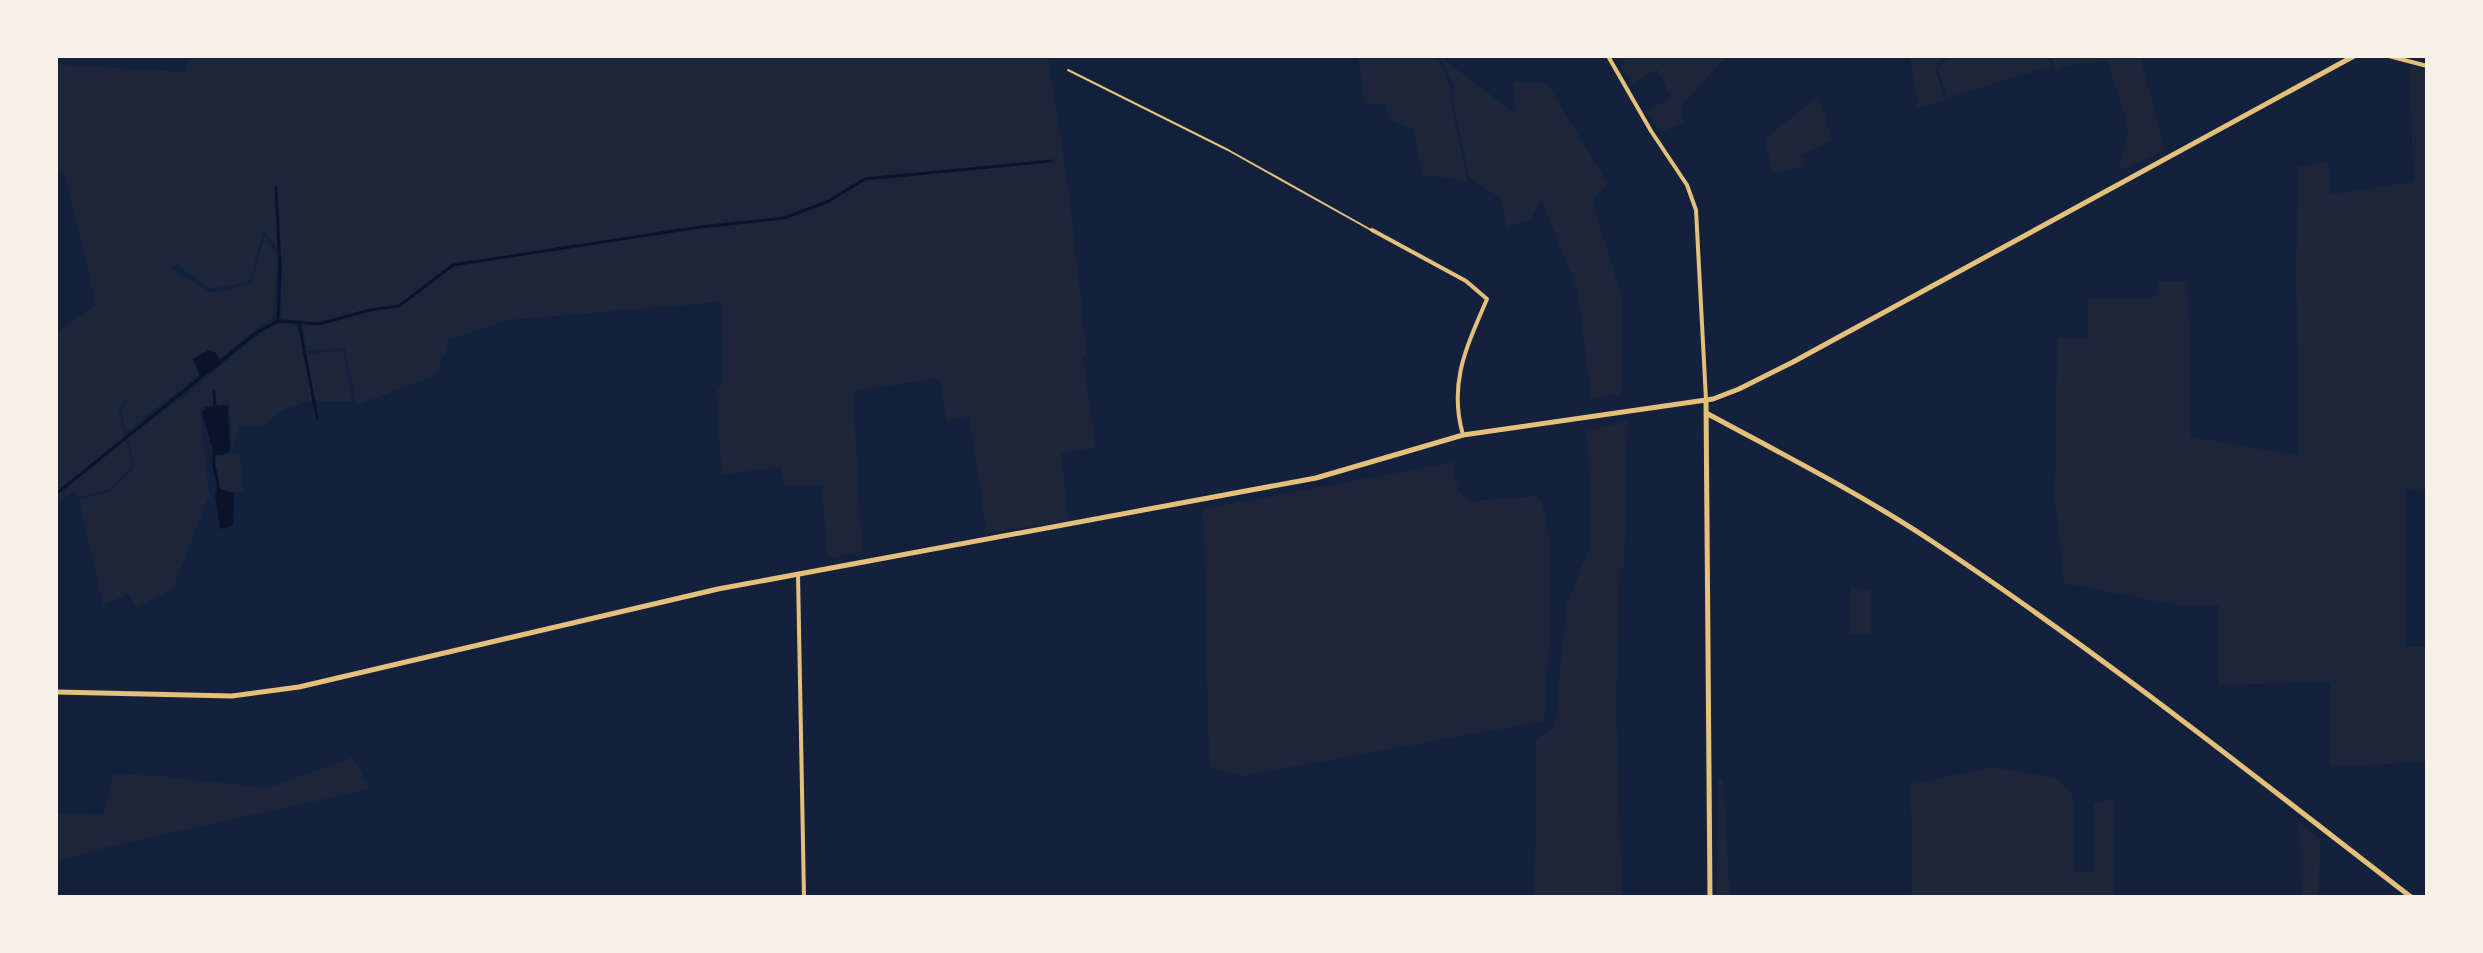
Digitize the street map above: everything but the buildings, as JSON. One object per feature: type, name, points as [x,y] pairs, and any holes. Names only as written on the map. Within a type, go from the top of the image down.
[{"type":"street","points":[[1608,56],[1692,197],[1698,231],[1708,414],[1710,897]]},
{"type":"street","points":[[56,692],[232,696],[267,692],[718,589],[1316,478],[1463,435],[1706,400],[1736,391],[1783,367],[2354,56]]},
{"type":"street","points":[[2389,56],[2427,66]]},
{"type":"street","points":[[1372,230],[1466,281],[1487,299],[1463,357],[1456,390],[1463,435]]},
{"type":"street","points":[[1708,414],[1863,499],[2015,598],[2092,653],[2411,897]]},
{"type":"street","points":[[798,574],[804,897]]},
{"type":"lane","points":[[1068,70],[1228,150],[1372,230]]},
{"type":"shaded area","points":[[190,56],[1048,56],[1068,185],[1087,356],[1083,357],[1096,447],[1061,454],[1069,521],[987,533],[969,416],[946,421],[940,378],[853,391],[862,551],[828,559],[822,486],[784,485],[781,467],[722,475],[716,393],[723,383],[721,302],[509,320],[448,340],[435,376],[357,405],[345,348],[306,351],[307,354],[343,351],[352,401],[309,401],[283,410],[263,426],[240,426],[232,451],[229,403],[200,408],[209,495],[173,589],[136,607],[128,594],[103,605],[79,500],[109,492],[134,469],[129,437],[195,388],[254,338],[278,323],[296,325],[306,350],[302,320],[281,319],[282,256],[263,229],[250,281],[210,289],[177,264],[171,269],[212,293],[251,284],[265,236],[277,256],[274,316],[126,432],[122,410],[128,400],[118,411],[132,466],[109,489],[79,497],[73,493],[56,503],[56,334],[96,304],[63,168],[56,174],[56,64],[186,72]]},
{"type":"shaded area","points":[[1358,56],[1437,56],[1450,86],[1451,107],[1468,182],[1422,177],[1414,130],[1389,119],[1386,104],[1365,104]]},
{"type":"shaded area","points":[[1439,56],[1516,114],[1513,83],[1547,83],[1608,184],[1592,201],[1623,300],[1621,394],[1591,398],[1577,288],[1541,199],[1531,220],[1506,228],[1501,198],[1470,179],[1454,107],[1454,86]]},
{"type":"shaded area","points":[[1627,56],[1727,56],[1680,107],[1684,122],[1661,132],[1647,112],[1671,97],[1657,69],[1633,84],[1622,66]]},
{"type":"shaded area","points":[[1910,56],[1945,56],[1935,68],[1945,100],[1918,108]]},
{"type":"shaded area","points":[[1949,56],[2047,56],[2052,66],[1947,98],[1938,68]]},
{"type":"shaded area","points":[[2050,56],[2140,56],[2165,151],[2118,171],[2129,130],[2107,61],[2070,65],[2056,71]]},
{"type":"shaded area","points":[[2410,65],[2427,70],[2427,494],[2405,487],[2406,647],[2427,647],[2427,762],[2331,767],[2331,682],[2218,685],[2219,605],[2187,607],[2064,583],[2055,498],[2057,338],[2088,337],[2088,299],[2156,297],[2157,281],[2188,281],[2191,437],[2299,455],[2298,167],[2328,161],[2331,194],[2413,182]]},
{"type":"shaded area","points":[[1819,95],[1832,141],[1800,155],[1805,166],[1773,174],[1765,139]]},
{"type":"shaded area","points":[[209,350],[216,353],[222,363],[201,379],[193,359]]},
{"type":"shaded area","points":[[228,406],[230,452],[214,455],[202,413],[207,407]]},
{"type":"shaded area","points":[[1628,421],[1616,708],[1622,897],[1535,897],[1536,739],[1555,727],[1566,606],[1591,544],[1587,431]]},
{"type":"shaded area","points":[[240,454],[243,491],[219,488],[216,480],[211,455]]},
{"type":"shaded area","points":[[1453,462],[1454,478],[1462,496],[1473,501],[1537,496],[1544,511],[1549,536],[1551,603],[1544,721],[1243,776],[1212,769],[1209,759],[1203,509]]},
{"type":"shaded area","points":[[218,489],[234,493],[233,526],[220,529],[215,495]]},
{"type":"shaded area","points":[[1850,588],[1871,589],[1871,634],[1850,634]]},
{"type":"shaded area","points":[[353,757],[370,789],[103,848],[56,862],[56,813],[103,815],[114,774],[268,788]]},
{"type":"shaded area","points":[[1994,767],[2057,778],[2073,796],[2074,872],[2093,873],[2093,802],[2114,800],[2113,897],[1912,897],[1911,784]]},
{"type":"shaded area","points":[[1723,778],[1730,897],[1717,897],[1718,779]]},
{"type":"shaded area","points":[[2299,822],[2320,839],[2319,897],[2301,897]]},
{"type":"waterway","points":[[219,363],[256,333],[278,321],[319,324],[370,310],[399,306],[453,265],[700,227],[784,218],[827,202],[865,179],[1051,161]]},
{"type":"waterway","points":[[276,188],[280,268],[278,320]]},
{"type":"waterway","points":[[299,323],[317,418]]},
{"type":"waterway","points":[[56,494],[200,378]]},
{"type":"waterway","points":[[214,391],[215,406]]},
{"type":"waterway","points":[[214,455],[218,489]]}]
